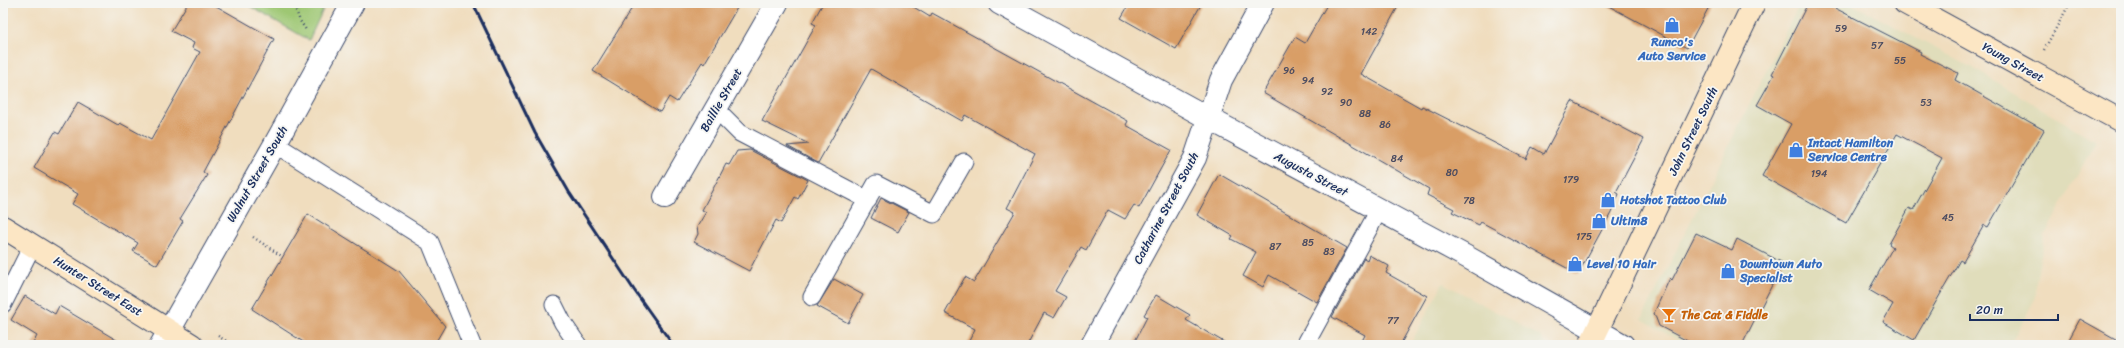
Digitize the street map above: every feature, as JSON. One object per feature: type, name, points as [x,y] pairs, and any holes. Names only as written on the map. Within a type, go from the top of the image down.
[{"type":"street","name":"Walnut Street South","points":[[165,338],[276,144],[353,3]]},
{"type":"street","name":"Baillie Street","points":[[665,197],[777,3]]},
{"type":"street","name":"Augusta Street","points":[[999,3],[1379,210],[1593,338],[1623,345]]},
{"type":"street","name":"Catharine Street South","points":[[1092,345],[1195,158],[1221,80],[1263,3]]},
{"type":"street","name":"John Street South","points":[[1593,338],[1754,3]]},
{"type":"street","name":"Young Street","points":[[1905,3],[2121,121]]},
{"type":"street","name":"Hunter Street East","points":[[3,227],[165,338],[192,345]]},
{"type":"lane","points":[[716,109],[740,133],[868,200]]},
{"type":"lane","points":[[276,144],[430,242],[472,345]]},
{"type":"lane","points":[[812,297],[876,184],[934,214],[964,162]]},
{"type":"lane","points":[[1305,345],[1379,210]]},
{"type":"lane","points":[[3,304],[32,246]]},
{"type":"lane","points":[[554,305],[563,323],[578,345]]},
{"type":"path","points":[[2031,72],[2070,3]]},
{"type":"path","points":[[230,223],[283,256]]},
{"type":"shaded area","points":[[1800,3],[1850,3],[1980,72],[2096,141],[2045,235],[2036,281],[2036,297],[2010,345],[1686,345],[1642,319]]},
{"type":"shaded area","points":[[1443,283],[1540,336],[1545,345],[1410,345]]},
{"type":"green space","points":[[244,3],[326,3],[309,40]]},
{"type":"building","points":[[188,3],[211,3],[274,39],[203,172],[207,175],[180,219],[183,221],[157,265],[133,251],[138,243],[72,204],[78,194],[34,168],[55,132],[59,134],[78,102],[118,125],[120,123],[151,140],[200,52],[192,48],[194,43],[171,31]]},
{"type":"building","points":[[635,3],[740,3],[704,64],[702,62],[677,102],[669,97],[660,112],[593,71]]},
{"type":"building","points":[[823,3],[907,3],[930,17],[932,13],[1128,121],[1126,125],[1171,150],[1139,208],[1134,205],[1125,219],[1108,210],[1086,250],[1081,247],[1055,291],[1066,297],[1054,318],[1044,313],[1027,345],[967,345],[975,329],[945,313],[965,277],[974,282],[1015,212],[1007,208],[1035,154],[965,115],[962,121],[871,69],[818,163],[787,146],[809,144],[762,121],[816,25],[812,23]]},
{"type":"building","points":[[1130,3],[1202,3],[1176,49],[1121,18]]},
{"type":"building","points":[[1328,3],[1400,3],[1361,74],[1421,108],[1422,106],[1526,159],[1532,147],[1544,154],[1572,101],[1644,139],[1616,192],[1619,194],[1611,213],[1578,274],[1481,222],[1479,225],[1452,212],[1454,209],[1427,195],[1429,189],[1263,93],[1295,37],[1305,43]]},
{"type":"building","name":"Runco's Auto Service","points":[[1603,3],[1711,3],[1687,48]]},
{"type":"building","points":[[1808,3],[1825,3],[1921,52],[1920,54],[1958,73],[1955,80],[2044,130],[1988,227],[1984,225],[1963,262],[1960,260],[1914,340],[1883,322],[1893,304],[1869,290],[1893,247],[1889,244],[1909,208],[1913,210],[1942,158],[1897,134],[1846,223],[1762,176],[1791,124],[1757,105],[1774,75],[1772,74]]},
{"type":"building","points":[[750,150],[808,180],[798,199],[795,197],[781,223],[776,220],[749,271],[694,242],[698,234],[697,227],[706,212],[702,210],[726,164],[729,165],[737,151]]},
{"type":"building","points":[[1219,174],[1347,248],[1317,302],[1269,275],[1263,287],[1243,276],[1256,252],[1231,239],[1233,236],[1197,215]]},
{"type":"building","points":[[881,198],[909,212],[898,232],[871,218]]},
{"type":"building","points":[[308,214],[399,271],[445,326],[434,345],[308,345],[252,309]]},
{"type":"building","points":[[1696,233],[1732,250],[1737,239],[1783,263],[1742,345],[1695,345],[1659,326],[1654,313],[1670,278],[1672,280]]},
{"type":"building","points":[[1369,255],[1389,266],[1386,273],[1427,296],[1400,345],[1360,345],[1365,335],[1332,317],[1364,258],[1367,260]]},
{"type":"building","points":[[834,279],[863,295],[848,323],[817,306]]},
{"type":"building","points":[[1156,295],[1190,315],[1186,320],[1229,345],[1133,345],[1147,317],[1144,315]]},
{"type":"building","points":[[25,296],[55,314],[59,306],[125,345],[32,345],[37,336],[11,320]]},
{"type":"building","points":[[2080,319],[2121,342],[2121,345],[2066,345]]},
{"type":"railway","points":[[473,3],[535,133],[569,192],[634,290],[673,345]]},
{"type":"place","name":"Runco's Auto Service","points":[[1672,25]]},
{"type":"place","name":"Intact Hamilton Service Centre","points":[[1796,150]]},
{"type":"place","name":"Hotshot Tattoo Club","points":[[1608,200]]},
{"type":"place","name":"Ultim8","points":[[1599,221]]},
{"type":"place","name":"Level 10 Hair","points":[[1575,264]]},
{"type":"place","name":"Downtown Auto Specialist","points":[[1728,271]]},
{"type":"place","name":"The Cat & Fiddle","points":[[1669,315]]}]
